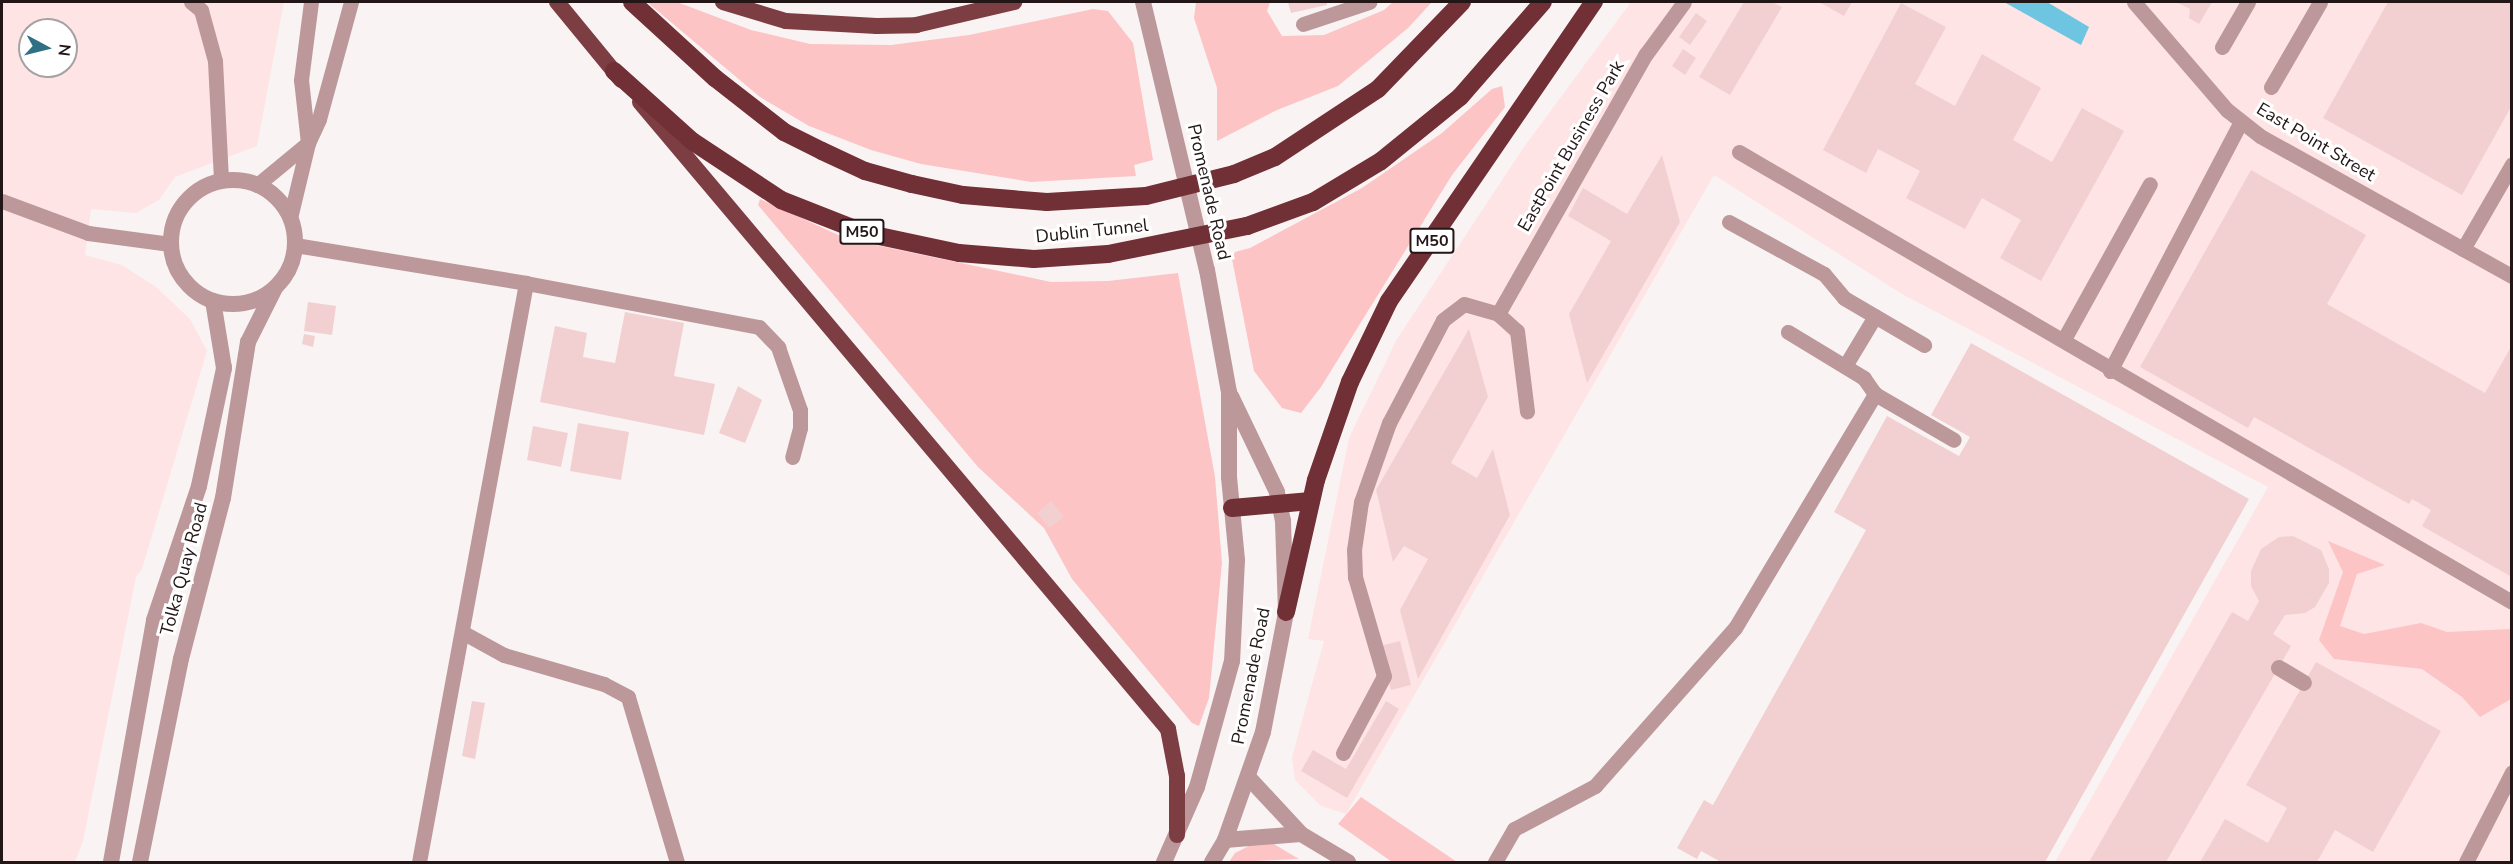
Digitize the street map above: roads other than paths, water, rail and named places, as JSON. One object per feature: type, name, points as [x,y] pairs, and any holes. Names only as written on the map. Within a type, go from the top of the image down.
[{"type":"highway","points":[[557,2],[1168,729],[1177,776],[1177,835]]},
{"type":"highway","name":"Dublin Tunnel","points":[[632,2],[715,78],[784,132],[865,171],[963,195],[1047,201],[1146,196],[1234,174],[1275,157],[1378,89],[1462,2]]},
{"type":"highway","points":[[723,2],[786,21],[877,27],[916,25],[1014,2]]},
{"type":"highway","name":"Dublin Tunnel","points":[[614,71],[692,141],[781,200],[865,233],[959,253],[1034,259],[1158,245],[1247,226],[1312,202],[1381,161],[1460,97],[1543,2]]},
{"type":"highway","name":"M50","points":[[1286,612],[1311,501],[1350,382],[1389,301],[1594,2]]},
{"type":"highway","points":[[1232,508],[1311,501]]},
{"type":"street","name":"Promenade Road","points":[[1143,2],[1204,259],[1229,392],[1232,508],[1237,560],[1232,662],[1200,776],[1164,862]]},
{"type":"street","points":[[220,181],[257,185],[275,196],[290,218],[295,245],[285,276],[274,290],[249,303],[213,301],[187,286],[177,270],[170,244],[174,220],[184,204],[201,189],[220,181]]},
{"type":"street","name":"Tolka Quay Road","points":[[140,862],[181,659],[223,498],[248,342],[274,290]]},
{"type":"street","name":"Tolka Quay Road","points":[[111,862],[154,620],[199,486],[224,369],[213,301]]},
{"type":"street","name":"Promenade Road","points":[[1212,862],[1225,840],[1249,778],[1263,732],[1286,612],[1279,503],[1269,469],[1229,392]]},
{"type":"street","points":[[2278,668],[2304,683]]},
{"type":"street","points":[[1249,778],[1301,834],[1348,862]]},
{"type":"street","points":[[1225,840],[1301,834]]},
{"type":"lane","points":[[191,2],[201,10],[214,61],[220,181]]},
{"type":"lane","points":[[308,143],[301,80],[311,2]]},
{"type":"lane","points":[[290,218],[308,143],[351,2]]},
{"type":"lane","points":[[1303,24],[1369,2]]},
{"type":"lane","name":"EastPoint Business Park","points":[[1498,314],[1646,54],[1684,2]]},
{"type":"lane","name":"East Point Street","points":[[2134,2],[2166,42],[2241,121],[2260,136],[2511,276]]},
{"type":"lane","points":[[2222,47],[2248,2]]},
{"type":"lane","points":[[2271,87],[2320,2]]},
{"type":"lane","points":[[2110,371],[2241,121]]},
{"type":"lane","points":[[257,185],[308,143]]},
{"type":"lane","points":[[1739,152],[2064,339],[2110,371],[2511,602]]},
{"type":"lane","points":[[2463,249],[2511,164]]},
{"type":"lane","points":[[2064,339],[2150,184]]},
{"type":"lane","points":[[2,201],[88,232],[170,244]]},
{"type":"lane","points":[[1729,222],[1824,274],[1844,298],[1924,345]]},
{"type":"lane","points":[[295,245],[526,283],[759,327],[778,347],[801,410],[800,428],[792,457]]},
{"type":"lane","points":[[418,862],[526,283]]},
{"type":"lane","points":[[1343,753],[1384,676],[1355,577],[1354,550],[1368,483],[1389,423],[1443,320],[1464,304],[1498,314],[1517,331],[1527,411]]},
{"type":"lane","points":[[1845,366],[1875,316]]},
{"type":"lane","points":[[1788,332],[1864,378],[1875,394],[1953,440]]},
{"type":"lane","points":[[1496,862],[1514,829],[1595,786],[1735,628],[1875,394]]},
{"type":"lane","points":[[462,632],[504,654],[604,684],[628,698],[677,862]]},
{"type":"lane","points":[[2466,862],[2511,772]]},
{"type":"water","points":[[2004,2],[2047,2],[2089,27],[2081,45]]}]
